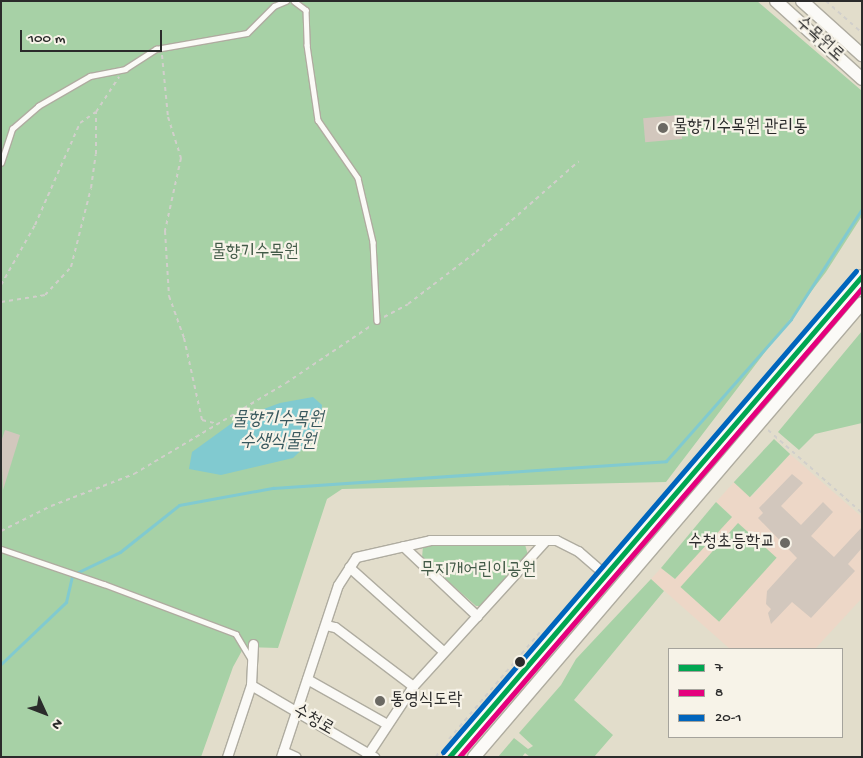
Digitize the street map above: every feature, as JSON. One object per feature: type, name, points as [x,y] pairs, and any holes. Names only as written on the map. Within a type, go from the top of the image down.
[{"type":"main road","name":"수목원로","points":[[776,1],[862,79]]},
{"type":"main road","name":"수목원로","points":[[802,1],[862,55]]},
{"type":"main road","points":[[449,757],[604,574],[862,276]]},
{"type":"main road","points":[[474,757],[862,302]]},
{"type":"street","points":[[296,757],[282,754],[338,585],[356,557],[430,540],[520,538],[545,541],[556,540],[570,546],[604,574]]},
{"type":"street","points":[[369,756],[385,723],[413,686],[442,651],[477,616],[545,541]]},
{"type":"street","points":[[403,546],[477,616]]},
{"type":"street","points":[[349,566],[442,651]]},
{"type":"street","points":[[326,624],[335,627],[413,686]]},
{"type":"street","points":[[227,757],[251,685],[254,662],[252,644]]},
{"type":"street","points":[[307,679],[385,723]]},
{"type":"street","name":"수청로","points":[[251,685],[369,756]]},
{"type":"lane","points":[[1,163],[12,128],[38,106],[90,76],[125,69],[162,48],[247,33],[274,6],[286,1]]},
{"type":"lane","points":[[294,1],[306,10],[307,46],[318,120],[358,178],[372,242],[377,321]]},
{"type":"lane","points":[[1,549],[76,577],[99,582],[236,634],[254,662]]},
{"type":"path","points":[[826,1],[862,33]]},
{"type":"path","points":[[162,48],[168,117],[181,158],[165,231],[169,296],[184,338],[202,420],[218,424]]},
{"type":"path","points":[[1,285],[35,225],[80,123],[96,112],[125,69]]},
{"type":"path","points":[[1,302],[45,295],[71,267],[91,188],[96,154],[96,112]]},
{"type":"path","points":[[1,531],[51,506],[134,474],[218,424],[377,321],[408,304],[476,252],[579,161]]},
{"type":"path","points":[[759,422],[862,513]]},
{"type":"shaded area","name":"수청초등학교","points":[[790,454],[862,517],[862,598],[816,648],[729,648],[651,579],[661,568],[675,579],[732,516],[716,502],[734,482],[752,496]]},
{"type":"green space","name":"물향기수목원","points":[[1,1],[757,1],[862,91],[862,216],[826,272],[666,482],[342,489],[327,499],[278,648],[244,647],[233,667],[201,757],[1,757]]},
{"type":"green space","points":[[862,331],[862,423],[815,434],[799,450],[778,432]]},
{"type":"green space","points":[[774,439],[790,454],[750,497],[734,482]]},
{"type":"green space","points":[[716,502],[732,517],[675,579],[661,568]]},
{"type":"green space","points":[[738,523],[777,558],[719,622],[680,587]]},
{"type":"green space","name":"무지개어린이공원","points":[[524,541],[528,555],[483,606],[476,606],[422,558],[423,546]]},
{"type":"green space","points":[[651,579],[664,591],[574,700],[613,735],[594,757],[530,757],[525,753],[522,757],[498,757],[514,738],[528,749],[533,746],[519,733],[561,685],[576,659]]},
{"type":"water","name":"물향기수목원 수생식물원","points":[[313,397],[322,405],[320,426],[311,441],[293,458],[221,475],[189,469],[192,452],[239,418],[280,403]]},
{"type":"building","name":"물향기수목원 관리동","points":[[680,115],[682,139],[645,142],[643,118]]},
{"type":"building","points":[[5,430],[20,435],[3,490],[1,442]]},
{"type":"building","points":[[792,474],[803,483],[781,506],[801,525],[823,502],[833,512],[811,536],[834,557],[862,527],[862,548],[848,564],[855,571],[811,618],[792,602],[771,624],[768,613],[771,609],[766,604],[767,591],[797,558],[758,518],[763,513],[759,508]]},
{"type":"waterway","points":[[1,664],[66,602],[72,575],[120,552],[179,505],[273,488],[666,461],[791,319],[862,209]]},
{"type":"transit line","name":"20-1","points":[[443,752],[856,271]]},
{"type":"transit line","name":"7","points":[[449,757],[862,276]]},
{"type":"transit line","name":"8","points":[[459,757],[862,288]]},
{"type":"place","name":"물향기수목원 관리동","points":[[663,128]]},
{"type":"place","name":"수청초등학교","points":[[785,543]]},
{"type":"place","name":"통영식도락","points":[[380,701]]}]
